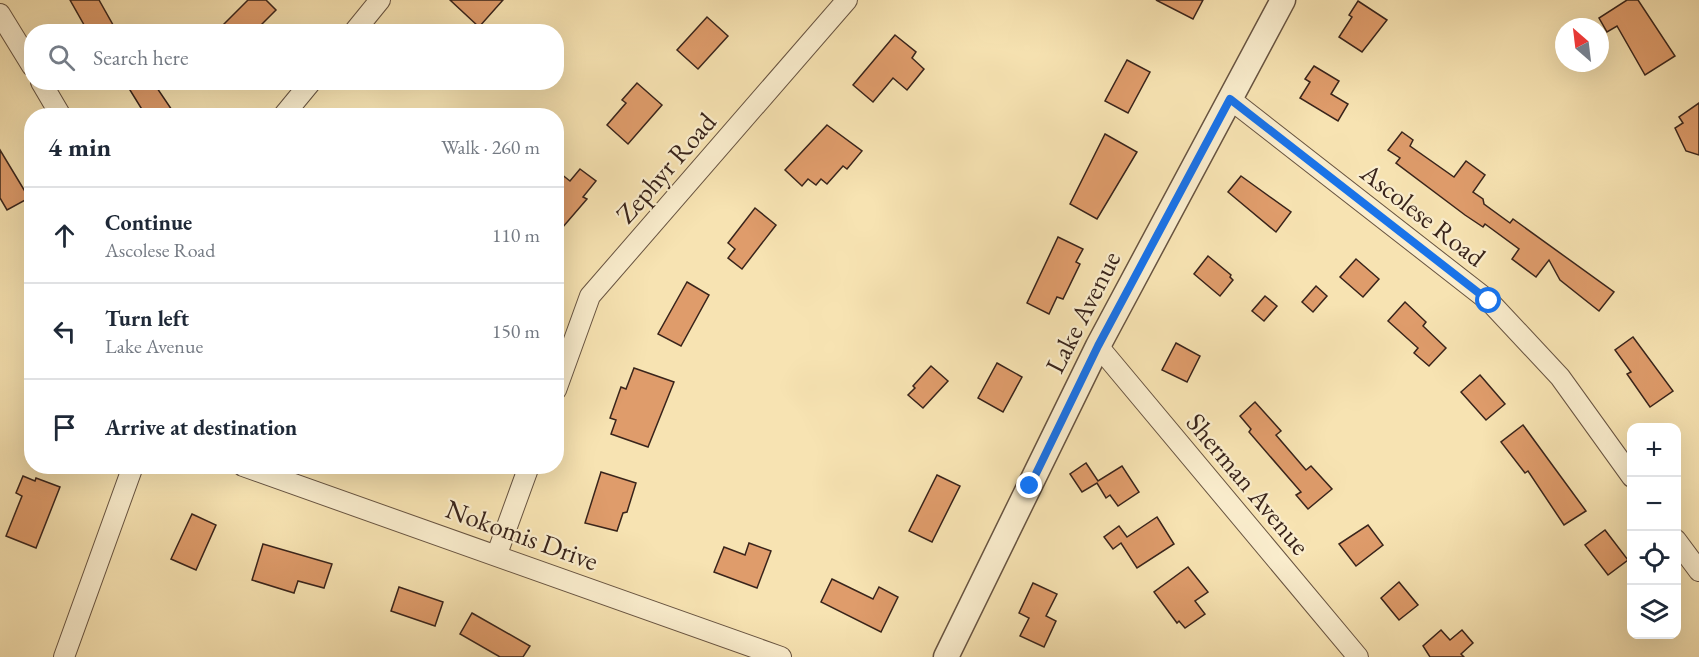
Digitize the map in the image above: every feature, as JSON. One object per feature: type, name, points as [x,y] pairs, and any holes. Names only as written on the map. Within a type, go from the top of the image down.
[{"type":"street","points":[[360,24],[380,0]]},
{"type":"street","name":"Zephyr Road","points":[[564,368],[590,296],[847,0]]},
{"type":"street","name":"Lake Avenue","points":[[946,657],[1098,346],[1283,0]]},
{"type":"street","points":[[0,14],[24,53]]},
{"type":"street","points":[[46,90],[56,108]]},
{"type":"street","points":[[290,108],[304,90]]},
{"type":"street","name":"Ascolese Road","points":[[1230,99],[1489,301],[1560,377],[1627,470]]},
{"type":"street","name":"Sherman Avenue","points":[[1098,346],[1358,657]]},
{"type":"street","points":[[64,657],[130,474]]},
{"type":"street","name":"Nokomis Drive","points":[[266,474],[497,554],[781,657]]},
{"type":"street","points":[[497,554],[526,474]]},
{"type":"street","points":[[1681,546],[1699,571]]},
{"type":"building","points":[[70,0],[99,0],[112,24],[84,24]]},
{"type":"building","points":[[248,0],[266,0],[276,10],[262,24],[224,24]]},
{"type":"building","points":[[450,0],[503,0],[482,24],[476,24]]},
{"type":"building","points":[[1156,0],[1203,0],[1193,19]]},
{"type":"building","points":[[1627,0],[1638,0],[1675,56],[1645,75],[1617,26],[1609,31],[1609,18],[1599,18]]},
{"type":"building","points":[[1358,1],[1387,20],[1362,52],[1339,37],[1352,17],[1349,15]]},
{"type":"building","points":[[707,17],[728,36],[698,69],[677,50]]},
{"type":"building","points":[[895,35],[916,52],[912,58],[924,69],[907,90],[893,78],[873,102],[853,85]]},
{"type":"building","points":[[1127,60],[1150,72],[1128,113],[1105,101]]},
{"type":"building","points":[[1314,66],[1339,81],[1331,94],[1348,104],[1338,121],[1300,98],[1310,82],[1305,79]]},
{"type":"building","points":[[637,83],[662,105],[628,144],[607,125],[626,103],[622,100]]},
{"type":"building","points":[[130,90],[158,90],[171,108],[141,108]]},
{"type":"building","points":[[1699,103],[1699,155],[1686,151],[1675,128],[1683,123],[1679,117]]},
{"type":"building","points":[[827,125],[862,151],[847,169],[843,166],[827,184],[821,179],[816,185],[808,179],[802,186],[785,170]]},
{"type":"building","points":[[1402,132],[1413,140],[1410,146],[1454,177],[1466,161],[1485,175],[1473,192],[1483,199],[1484,204],[1510,223],[1513,219],[1614,292],[1599,311],[1560,280],[1549,260],[1536,277],[1512,259],[1519,249],[1485,224],[1483,227],[1465,215],[1396,163],[1400,158],[1388,150]]},
{"type":"building","points":[[1105,134],[1137,152],[1097,219],[1070,204]]},
{"type":"building","points":[[0,150],[24,190],[24,201],[7,210],[0,198]]},
{"type":"building","points":[[580,169],[596,181],[583,197],[587,199],[564,226],[564,176],[570,181]]},
{"type":"building","points":[[1241,176],[1291,212],[1276,232],[1228,192]]},
{"type":"building","points":[[755,208],[776,225],[742,269],[728,258],[735,249],[728,243]]},
{"type":"building","points":[[1058,237],[1083,249],[1076,262],[1080,264],[1063,299],[1057,297],[1049,314],[1027,303]]},
{"type":"building","points":[[1208,256],[1231,275],[1233,280],[1220,296],[1194,274]]},
{"type":"building","points":[[1356,259],[1379,279],[1363,297],[1340,277]]},
{"type":"building","points":[[687,282],[709,295],[681,346],[658,334]]},
{"type":"building","points":[[1316,286],[1327,296],[1313,312],[1302,302]]},
{"type":"building","points":[[1265,296],[1277,306],[1264,321],[1252,311]]},
{"type":"building","points":[[1405,302],[1426,322],[1423,326],[1446,348],[1429,366],[1414,353],[1418,348],[1388,321]]},
{"type":"building","points":[[1633,337],[1673,391],[1650,407],[1627,374],[1631,372],[1615,350]]},
{"type":"building","points":[[1176,343],[1200,356],[1187,382],[1162,370]]},
{"type":"building","points":[[997,363],[1022,377],[1003,412],[978,398]]},
{"type":"building","points":[[931,366],[948,381],[923,408],[908,395]]},
{"type":"building","points":[[634,368],[674,382],[648,447],[611,434],[616,420],[610,418],[621,387],[626,389]]},
{"type":"building","points":[[1480,375],[1505,404],[1486,420],[1461,392]]},
{"type":"building","points":[[1255,402],[1281,431],[1276,435],[1306,470],[1311,466],[1332,489],[1308,509],[1296,495],[1301,492],[1249,432],[1251,429],[1240,416]]},
{"type":"building","points":[[1523,425],[1586,511],[1564,525],[1528,471],[1525,473],[1501,442]]},
{"type":"building","points":[[1086,463],[1098,481],[1122,466],[1139,492],[1118,506],[1110,495],[1106,498],[1097,483],[1082,492],[1070,474]]},
{"type":"building","points":[[601,472],[636,483],[627,512],[623,513],[617,531],[585,523]]},
{"type":"building","points":[[937,475],[960,486],[932,542],[909,531]]},
{"type":"building","points":[[23,476],[60,487],[36,548],[6,536],[22,496],[16,493]]},
{"type":"building","points":[[192,514],[216,525],[196,570],[171,559]]},
{"type":"building","points":[[1157,517],[1174,544],[1137,568],[1121,543],[1113,549],[1104,537],[1119,526],[1127,537]]},
{"type":"building","points":[[1368,525],[1383,545],[1356,566],[1339,544]]},
{"type":"building","points":[[1605,530],[1627,561],[1608,575],[1585,545]]},
{"type":"building","points":[[749,543],[771,551],[757,588],[714,572],[724,547],[745,555]]},
{"type":"building","points":[[263,544],[332,564],[324,588],[298,581],[294,593],[252,580]]},
{"type":"building","points":[[1188,567],[1208,592],[1195,601],[1205,614],[1185,628],[1179,621],[1177,623],[1154,592]]},
{"type":"building","points":[[832,579],[873,599],[879,587],[898,597],[881,632],[821,602]]},
{"type":"building","points":[[1399,582],[1418,605],[1399,620],[1381,598]]},
{"type":"building","points":[[1033,583],[1057,594],[1046,616],[1056,621],[1044,647],[1020,636],[1029,618],[1019,613]]},
{"type":"building","points":[[399,587],[443,602],[435,626],[391,611]]},
{"type":"building","points":[[472,613],[530,646],[523,657],[500,657],[460,634]]},
{"type":"building","points":[[1441,630],[1450,640],[1462,630],[1473,643],[1461,654],[1464,657],[1430,657],[1423,646]]},
{"type":"route","points":[[1030,486],[1098,346],[1230,99],[1489,301]]}]
